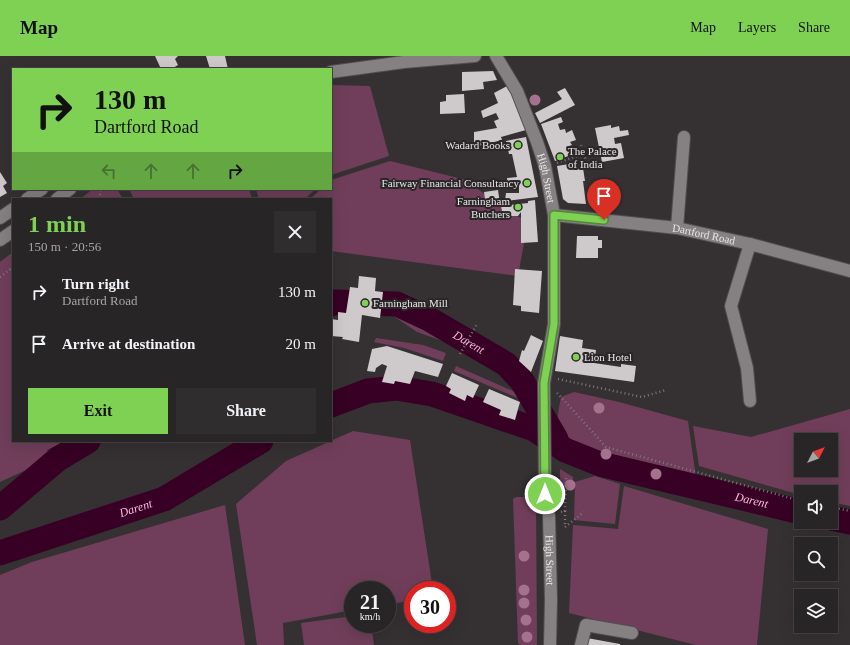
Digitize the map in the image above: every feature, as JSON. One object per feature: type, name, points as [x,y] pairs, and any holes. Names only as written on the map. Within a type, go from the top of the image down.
[{"type":"street","points":[[332,72],[404,62],[475,56]]},
{"type":"street","name":"High Street","points":[[496,56],[517,91],[537,142],[545,166],[554,215],[554,324],[545,380],[544,456],[545,494],[549,516],[550,645]]},
{"type":"street","points":[[677,228],[684,137]]},
{"type":"street","points":[[29,198],[41,190]]},
{"type":"street","points":[[58,198],[69,190]]},
{"type":"street","points":[[0,218],[12,210]]},
{"type":"street","name":"Dartford Road","points":[[554,215],[677,228],[750,244],[850,271]]},
{"type":"street","points":[[0,240],[12,232]]},
{"type":"street","points":[[750,244],[731,306],[747,368],[750,401]]},
{"type":"street","points":[[581,645],[586,625],[632,633]]},
{"type":"path","points":[[581,145],[586,160]]},
{"type":"path","points":[[545,166],[583,154]]},
{"type":"path","points":[[0,277],[12,268]]},
{"type":"path","points":[[460,354],[477,324]]},
{"type":"path","points":[[545,380],[642,397],[666,390]]},
{"type":"path","points":[[545,380],[606,447],[794,499]]},
{"type":"path","points":[[566,478],[565,527],[584,512]]},
{"type":"path","points":[[838,508],[850,511]]},
{"type":"path","points":[[549,516],[565,511]]},
{"type":"shaded area","points":[[332,85],[370,86],[389,156],[332,175]]},
{"type":"shaded area","points":[[390,161],[466,180],[508,212],[528,221],[518,276],[332,251],[332,198],[311,198],[320,190],[332,190],[332,180]]},
{"type":"shaded area","points":[[92,190],[118,190],[122,198],[81,198]]},
{"type":"shaded area","points":[[130,190],[249,190],[252,198],[134,198]]},
{"type":"shaded area","points":[[256,190],[314,190],[306,198],[259,198]]},
{"type":"shaded area","points":[[12,253],[12,442],[64,442],[47,450],[50,459],[0,482],[0,262]]},
{"type":"shaded area","points":[[390,309],[406,318],[465,338],[460,347],[417,332],[389,313]]},
{"type":"shaded area","points":[[376,338],[423,345],[446,353],[443,361],[404,348],[374,342]]},
{"type":"shaded area","points":[[469,341],[505,364],[518,376],[516,377],[502,371],[501,366],[485,357],[481,359],[465,350]]},
{"type":"shaded area","points":[[456,366],[522,395],[520,399],[454,371]]},
{"type":"shaded area","points":[[574,392],[619,402],[688,421],[696,478],[622,462],[583,449],[569,442],[559,429],[558,415],[561,397]]},
{"type":"shaded area","points":[[850,409],[850,506],[838,503],[838,485],[794,485],[794,493],[699,466],[693,426],[751,437]]},
{"type":"shaded area","points":[[353,431],[410,440],[432,581],[404,581],[404,602],[396,603],[396,581],[344,581],[344,612],[283,623],[284,645],[257,645],[236,504],[286,461],[328,442],[332,442],[332,440]]},
{"type":"shaded area","points":[[560,469],[573,477],[573,488],[560,487]]},
{"type":"shaded area","points":[[595,476],[620,484],[615,524],[574,520],[575,482]]},
{"type":"shaded area","points":[[624,486],[768,529],[757,645],[696,645],[569,613],[573,525],[618,529]]},
{"type":"shaded area","points":[[516,497],[532,497],[536,500],[537,645],[520,645],[518,643],[513,499]]},
{"type":"shaded area","points":[[225,505],[245,645],[0,645],[0,575],[32,562]]},
{"type":"shaded area","points":[[344,617],[344,633],[372,633],[374,645],[304,645],[301,623]]},
{"type":"building","points":[[155,56],[178,56],[175,59],[178,65],[173,68],[161,68]]},
{"type":"building","points":[[206,56],[225,56],[228,68],[210,68]]},
{"type":"building","points":[[493,71],[497,80],[483,82],[484,89],[462,91],[462,72]]},
{"type":"building","points":[[509,85],[526,130],[501,137],[502,140],[474,147],[474,132],[497,128],[494,121],[499,119],[496,113],[483,118],[481,111],[498,103],[494,93]]},
{"type":"building","points":[[565,88],[575,105],[540,123],[535,113],[562,99],[557,92]]},
{"type":"building","points":[[464,94],[465,113],[440,114],[440,102],[446,101],[446,95]]},
{"type":"building","points":[[561,117],[563,122],[558,124],[560,130],[565,129],[566,133],[572,130],[576,140],[570,142],[572,145],[566,147],[567,149],[573,147],[576,153],[555,161],[541,124]]},
{"type":"building","points":[[611,125],[611,128],[619,126],[620,131],[628,130],[629,135],[614,138],[615,144],[621,143],[624,158],[602,162],[595,128]]},
{"type":"building","points":[[526,137],[538,197],[505,201],[506,193],[519,193],[519,184],[508,185],[507,178],[517,177],[512,154],[509,154],[506,141]]},
{"type":"building","points":[[575,163],[576,169],[583,168],[586,204],[568,203],[563,199],[557,166]]},
{"type":"building","points":[[0,172],[7,183],[3,186],[7,193],[0,197]]},
{"type":"building","points":[[498,190],[500,204],[486,206],[484,192]]},
{"type":"building","points":[[535,200],[538,242],[521,243],[521,212],[518,216],[503,216],[501,206],[528,203],[528,201]]},
{"type":"building","points":[[577,236],[598,236],[598,240],[602,240],[602,248],[598,248],[598,258],[576,258]]},
{"type":"building","points":[[515,269],[542,271],[539,313],[521,311],[521,306],[513,305]]},
{"type":"building","name":"Farningham Mill","points":[[359,276],[376,278],[375,291],[383,292],[380,318],[362,315],[359,342],[342,339],[343,337],[332,336],[332,319],[338,320],[338,312],[346,313],[350,287],[358,288]]},
{"type":"building","points":[[531,335],[543,341],[531,372],[519,361],[522,350],[524,351]]},
{"type":"building","name":"Lion Hotel","points":[[560,336],[583,340],[582,348],[596,350],[594,363],[621,367],[621,364],[636,366],[634,382],[555,371]]},
{"type":"building","points":[[387,346],[443,364],[438,377],[415,371],[410,384],[395,381],[394,384],[382,382],[387,366],[382,364],[376,368],[375,372],[367,371],[372,349]]},
{"type":"building","points":[[452,373],[479,385],[473,398],[467,395],[465,401],[449,393],[451,389],[446,386]]},
{"type":"building","points":[[489,389],[520,402],[515,420],[499,415],[501,410],[483,402]]},
{"type":"building","points":[[587,638],[620,644],[620,645],[585,645]]},
{"type":"waterway","name":"Darent","points":[[332,304],[335,302],[397,304],[429,319],[506,364],[522,381],[556,439]]},
{"type":"waterway","name":"Darent","points":[[332,405],[368,391],[396,388],[432,394],[534,429],[565,450],[600,464],[794,510]]},
{"type":"waterway","name":"Darent","points":[[0,508],[58,459],[86,442]]},
{"type":"waterway","name":"Darent","points":[[0,553],[164,499],[259,442]]},
{"type":"waterway","name":"Darent","points":[[838,519],[850,522]]},
{"type":"place","name":"Wadard Books","points":[[518,145]]},
{"type":"place","name":"The Palace of India","points":[[560,157]]},
{"type":"place","name":"Fairway Financial Consultancy","points":[[527,183]]},
{"type":"place","name":"Farningham Butchers","points":[[518,207]]},
{"type":"place","name":"Farningham Mill","points":[[365,303]]},
{"type":"place","name":"Lion Hotel","points":[[576,357]]},
{"type":"route","points":[[545,494],[544,383],[554,324],[554,215],[604,220]]}]
